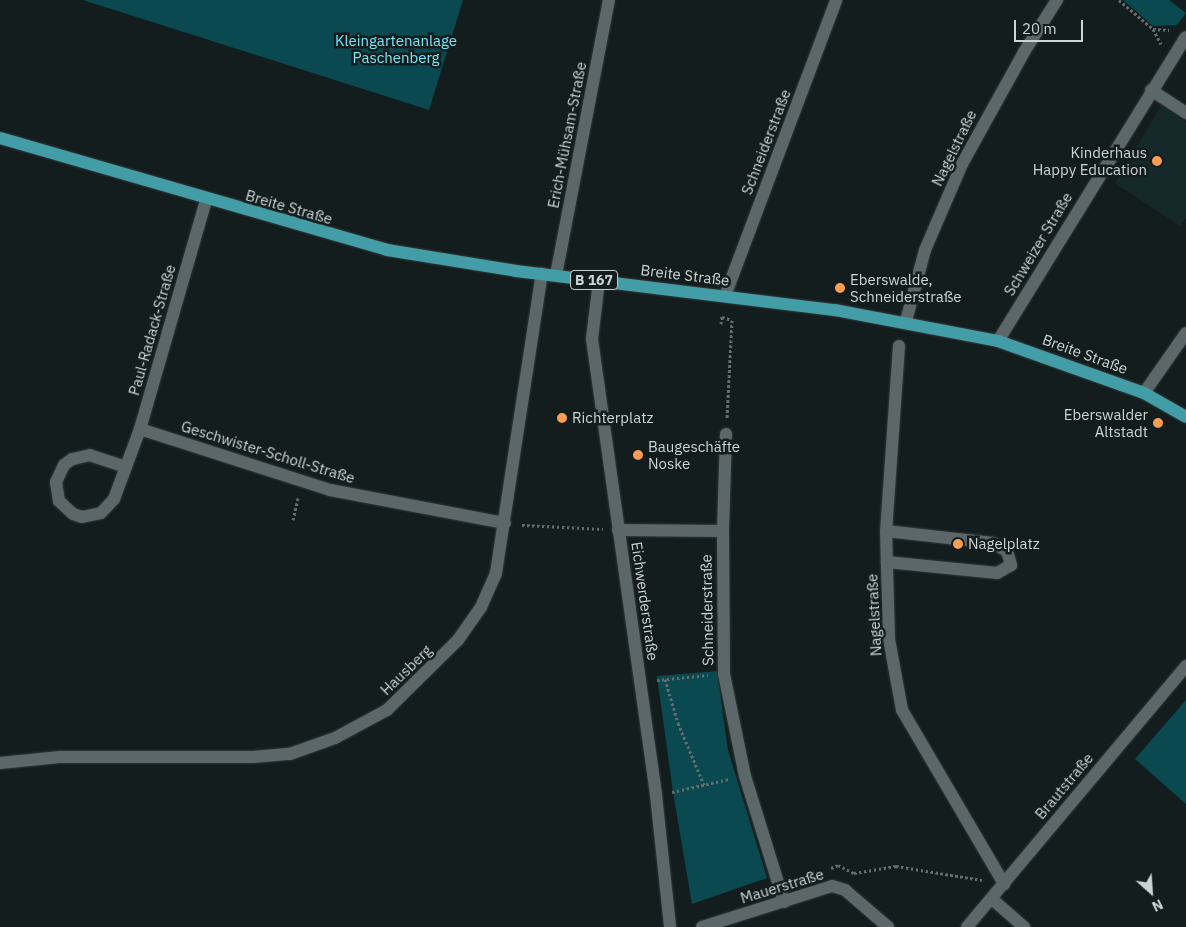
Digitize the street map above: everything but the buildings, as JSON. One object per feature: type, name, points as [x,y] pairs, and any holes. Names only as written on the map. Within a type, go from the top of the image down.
[{"type":"main road","name":"Breite Straße","points":[[0,138],[206,200],[387,250],[542,274],[725,296],[906,322],[998,341],[1144,392],[1186,417]]},
{"type":"street","name":"Erich-Mühsam-Straße","points":[[556,275],[609,0]]},
{"type":"street","name":"Schneiderstraße","points":[[725,296],[836,0]]},
{"type":"street","name":"Nagelstraße","points":[[906,322],[925,250],[962,164],[1024,52],[1056,0]]},
{"type":"street","name":"Schweizer Straße","points":[[998,341],[1151,90],[1186,37]]},
{"type":"street","points":[[1151,90],[1186,113]]},
{"type":"street","name":"Paul-Radack-Straße","points":[[126,467],[90,456],[72,459],[64,465],[56,482],[59,501],[73,514],[82,517],[101,513],[114,499],[126,467],[140,429],[206,200]]},
{"type":"street","name":"Hausberg","points":[[0,763],[60,757],[253,757],[290,754],[335,738],[387,710],[458,640],[481,607],[496,573],[506,523],[542,274]]},
{"type":"street","name":"Eichwerderstraße","points":[[599,281],[592,339],[656,795],[670,927]]},
{"type":"street","points":[[1144,392],[1186,333]]},
{"type":"street","name":"Nagelstraße","points":[[900,346],[886,531],[889,639],[902,710],[1004,884]]},
{"type":"street","name":"Geschwister-Scholl-Straße","points":[[140,429],[330,490],[506,523]]},
{"type":"street","name":"Schneiderstraße","points":[[726,434],[722,531],[724,674],[745,776],[784,902]]},
{"type":"street","points":[[618,530],[722,531]]},
{"type":"street","points":[[886,531],[993,543],[1007,551],[1011,565],[997,573],[887,562]]},
{"type":"street","name":"Brautstraße","points":[[967,927],[1186,666]]},
{"type":"street","name":"Mauerstraße","points":[[702,927],[832,886],[850,894],[888,927]]},
{"type":"street","points":[[992,898],[1024,927]]},
{"type":"path","points":[[1119,0],[1153,28],[1169,63]]},
{"type":"path","points":[[722,317],[732,320],[726,434]]},
{"type":"path","points":[[293,520],[300,493]]},
{"type":"path","points":[[530,526],[618,530]]},
{"type":"path","points":[[640,682],[724,674]]},
{"type":"path","points":[[665,679],[678,723],[704,785]]},
{"type":"path","points":[[656,795],[745,776]]},
{"type":"path","points":[[832,886],[831,867],[838,865],[854,873],[896,866],[1004,884]]},
{"type":"shaded area","name":"Kinderhaus Happy Education","points":[[1161,106],[1186,122],[1186,218],[1180,226],[1115,183]]},
{"type":"green space","name":"Kleingartenanlage Paschenberg","points":[[83,0],[463,0],[429,110]]},
{"type":"green space","points":[[1123,0],[1169,0],[1186,13],[1177,25],[1153,26]]},
{"type":"green space","points":[[717,671],[728,750],[767,878],[692,904],[673,792],[657,676]]},
{"type":"green space","points":[[1186,700],[1186,804],[1135,759]]},
{"type":"place","name":"Kinderhaus Happy Education","points":[[1157,161]]},
{"type":"place","name":"Eberswalde, Schneiderstraße","points":[[840,288]]},
{"type":"place","name":"Richterplatz","points":[[562,418]]},
{"type":"place","name":"Eberswalder Altstadt","points":[[1158,423]]},
{"type":"place","name":"Baugeschäfte Noske","points":[[638,455]]},
{"type":"place","name":"Nagelplatz","points":[[958,544]]}]
